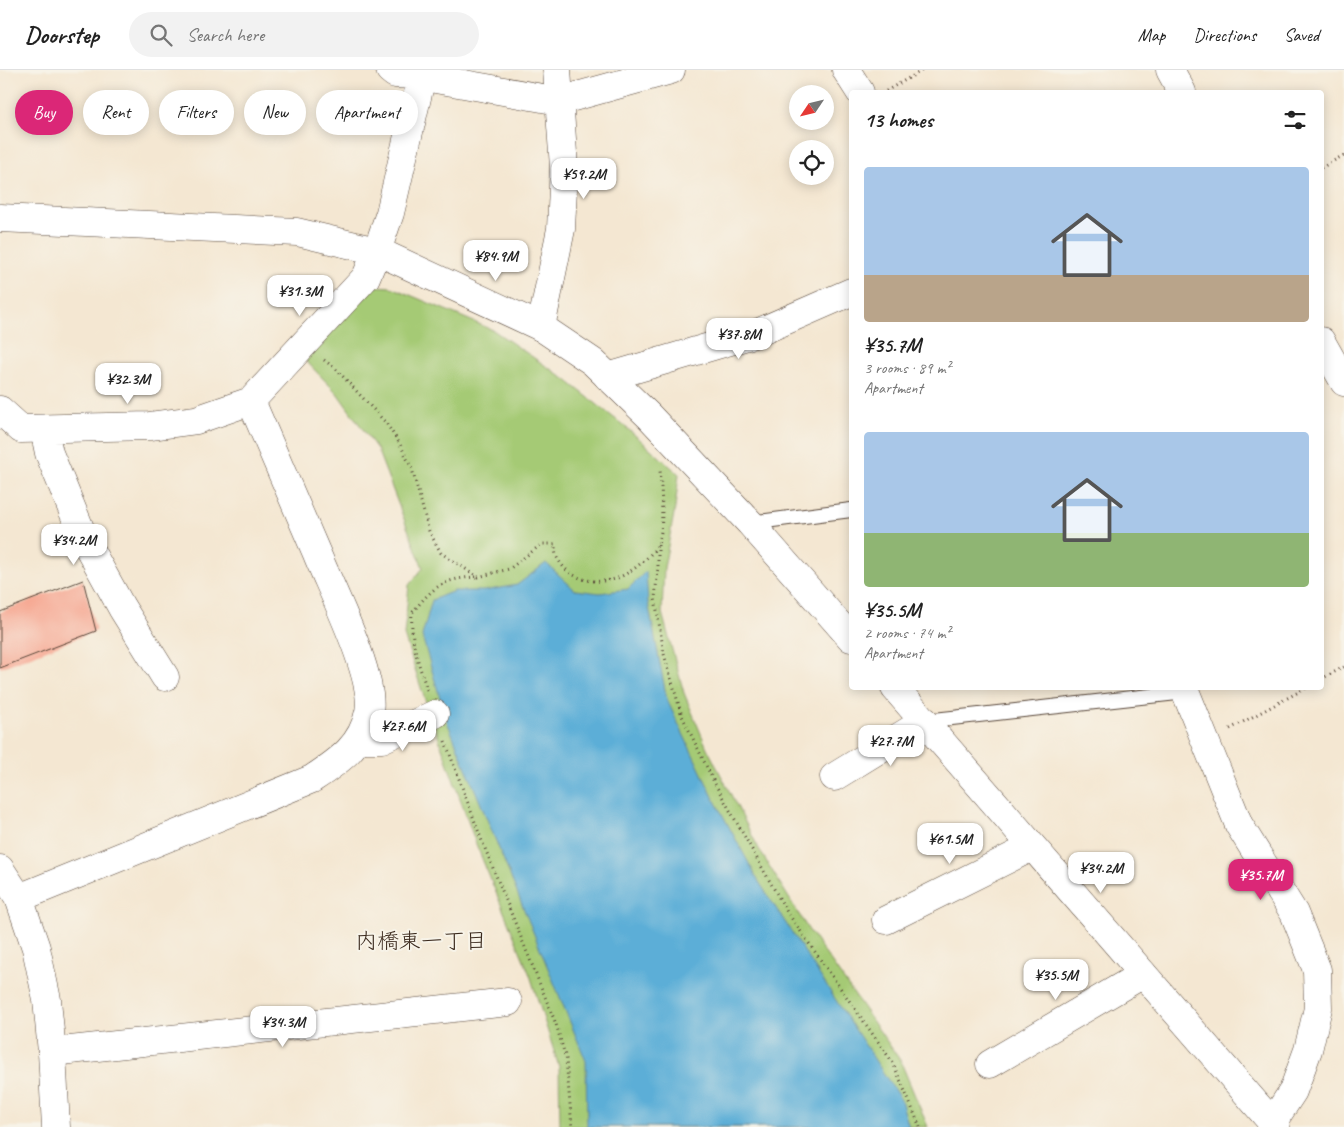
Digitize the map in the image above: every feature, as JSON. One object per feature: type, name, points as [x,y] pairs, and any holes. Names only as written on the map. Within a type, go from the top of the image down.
[{"type":"street","points":[[390,70],[395,74],[422,76],[559,101],[671,70]]},
{"type":"street","points":[[542,327],[561,229],[564,167],[557,70]]},
{"type":"street","points":[[846,70],[859,90]]},
{"type":"street","points":[[1170,70],[1181,90]]},
{"type":"street","points":[[0,410],[21,429],[150,426],[196,420],[251,401],[366,277],[390,213],[422,76]]},
{"type":"street","points":[[0,218],[297,232],[377,251],[542,327],[593,362],[662,429],[750,523],[849,636]]},
{"type":"street","points":[[608,377],[757,333],[849,293]]},
{"type":"street","points":[[1324,346],[1344,382]]},
{"type":"street","points":[[19,898],[312,779],[340,760],[359,739],[369,711],[368,683],[353,640],[251,401]]},
{"type":"street","points":[[44,429],[50,453],[86,543],[122,608],[165,677]]},
{"type":"street","points":[[897,690],[1274,1125],[1293,1091],[1308,1050],[1318,1008],[1317,970],[1294,913],[1238,825],[1185,690]]},
{"type":"street","points":[[359,739],[382,738],[435,714]]},
{"type":"street","points":[[834,777],[925,721]]},
{"type":"street","points":[[886,920],[1032,847]]},
{"type":"street","points":[[0,869],[19,898],[36,948],[47,1000],[56,1127]]},
{"type":"street","points":[[990,1064],[1143,974]]},
{"type":"street","points":[[52,1052],[508,1002]]},
{"type":"lane","points":[[750,523],[849,510]]},
{"type":"lane","points":[[925,721],[1185,690]]},
{"type":"path","points":[[887,90],[923,70]]},
{"type":"path","points":[[1324,166],[1344,155]]},
{"type":"path","points":[[304,344],[336,370],[386,423],[400,444],[412,469],[429,531],[441,553],[478,577]]},
{"type":"path","points":[[662,429],[660,463],[663,514],[658,546],[658,567],[654,598],[664,654],[682,716],[714,782],[787,912],[892,1063],[920,1127]]},
{"type":"path","points":[[572,1127],[566,1059],[556,1024],[482,841],[435,714],[417,660],[411,628],[412,613],[437,585],[460,578],[478,577],[509,569],[542,544],[555,544],[557,558],[571,574],[588,581],[612,580],[638,566],[658,546]]},
{"type":"path","points":[[1324,677],[1344,667]]},
{"type":"path","points":[[1205,740],[1223,733],[1302,690]]},
{"type":"green space","points":[[376,286],[391,287],[493,330],[565,379],[628,429],[679,474],[664,568],[662,613],[684,693],[707,748],[760,851],[808,929],[900,1060],[928,1127],[560,1127],[559,1067],[530,975],[476,844],[404,635],[409,585],[423,568],[377,449],[337,393],[305,360]]},
{"type":"water","points":[[546,563],[575,590],[600,593],[628,589],[646,571],[648,602],[667,700],[714,799],[759,882],[901,1100],[909,1127],[587,1127],[586,1061],[446,719],[422,636],[432,600],[454,591],[484,591],[517,585]]},
{"type":"building","points":[[83,580],[96,631],[0,668],[0,612]]},
{"type":"district","name":"内橋東一丁目","points":[[421,940]]}]
